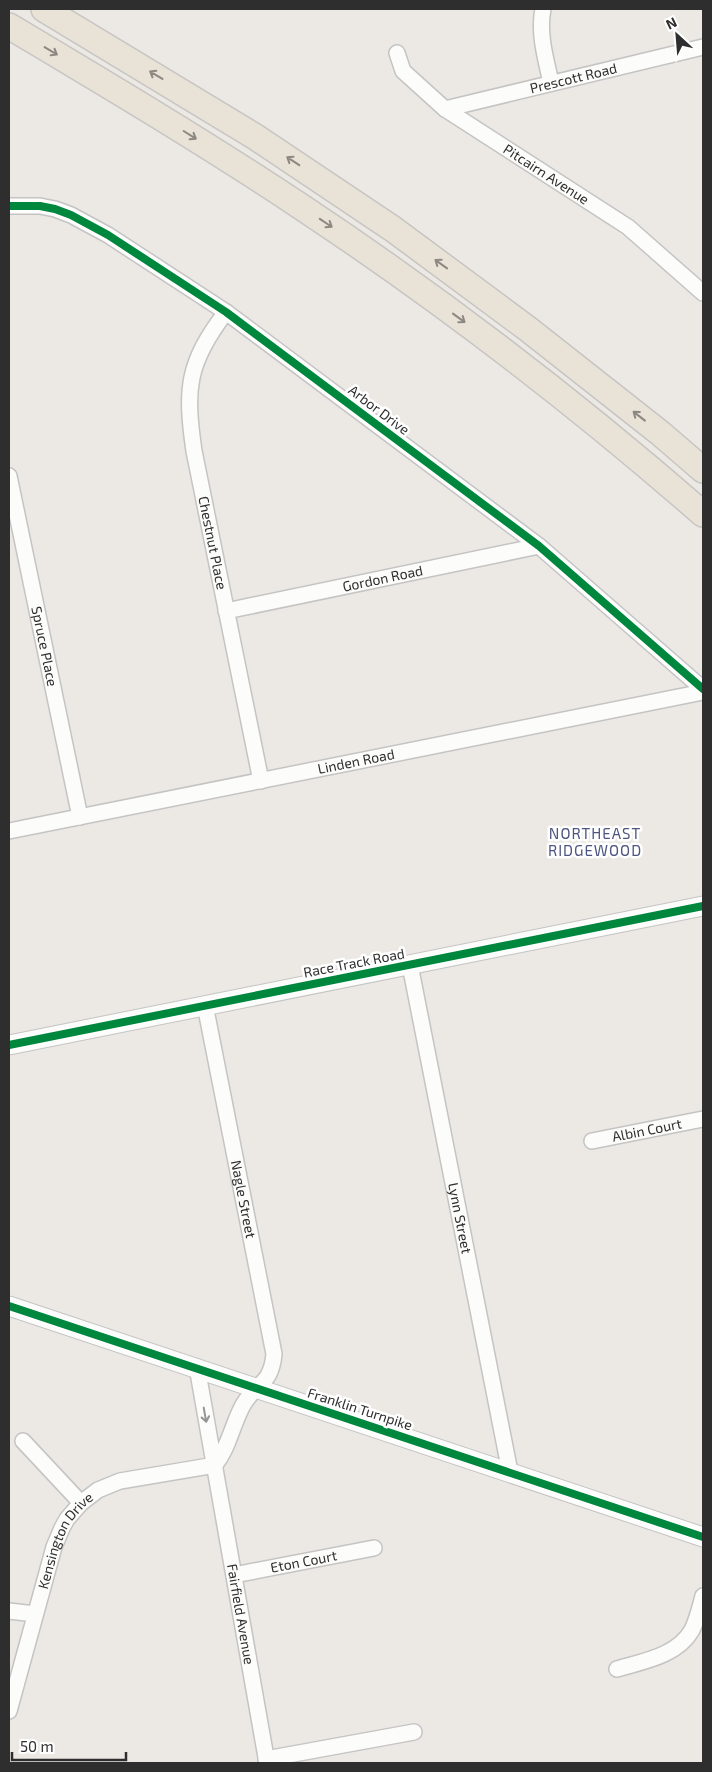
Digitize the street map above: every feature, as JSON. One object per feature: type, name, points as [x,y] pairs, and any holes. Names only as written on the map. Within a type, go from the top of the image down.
[{"type":"highway","points":[[44,9],[246,131],[348,198],[483,294],[660,433],[703,470]]},
{"type":"highway","points":[[9,26],[209,147],[371,255],[484,337],[572,405],[703,514]]},
{"type":"highway","points":[[660,433],[703,462]]},
{"type":"street","points":[[543,9],[541,37],[551,84]]},
{"type":"street","name":"Prescott Road","points":[[445,109],[703,47]]},
{"type":"street","name":"Pitcairn Avenue","points":[[397,53],[403,71],[445,109],[628,227],[703,293]]},
{"type":"street","name":"Arbor Drive","points":[[9,206],[40,206],[71,215],[108,235],[226,312],[539,546],[703,691]]},
{"type":"street","name":"Chestnut Place","points":[[226,312],[202,346],[195,363],[189,397],[189,416],[194,452],[261,781]]},
{"type":"street","name":"Spruce Place","points":[[9,476],[80,817]]},
{"type":"street","name":"Gordon Road","points":[[226,611],[539,546]]},
{"type":"street","name":"Linden Road","points":[[9,831],[703,691]]},
{"type":"street","name":"Race Track Road","points":[[9,1045],[703,906]]},
{"type":"street","name":"Lynn Street","points":[[410,965],[510,1472]]},
{"type":"street","name":"Nagle Street","points":[[205,1006],[274,1348],[273,1366],[270,1374],[258,1387]]},
{"type":"street","name":"Albin Court","points":[[592,1141],[703,1119]]},
{"type":"street","name":"Franklin Turnpike","points":[[9,1306],[258,1387],[703,1537]]},
{"type":"street","name":"Fairfield Avenue","points":[[196,1367],[215,1465],[266,1761]]},
{"type":"street","points":[[215,1465],[226,1449],[242,1406],[258,1387]]},
{"type":"street","points":[[23,1441],[81,1503]]},
{"type":"street","name":"Kensington Drive","points":[[9,1711],[58,1536],[67,1519],[81,1503],[98,1490],[120,1482],[215,1465]]},
{"type":"street","name":"Eton Court","points":[[234,1575],[374,1548]]},
{"type":"street","points":[[617,1669],[656,1657],[676,1648],[686,1639],[693,1628],[703,1596]]},
{"type":"street","points":[[9,1611],[35,1614]]},
{"type":"street","points":[[266,1761],[414,1732]]},
{"type":"cycle path","points":[[9,206],[40,206],[71,215],[108,235],[226,312],[539,546],[703,689]]},
{"type":"cycle path","points":[[9,1045],[703,906]]},
{"type":"cycle path","points":[[9,1306],[703,1537]]},
{"type":"district","name":"NORTHEAST RIDGEWOOD","points":[[595,842]]}]
